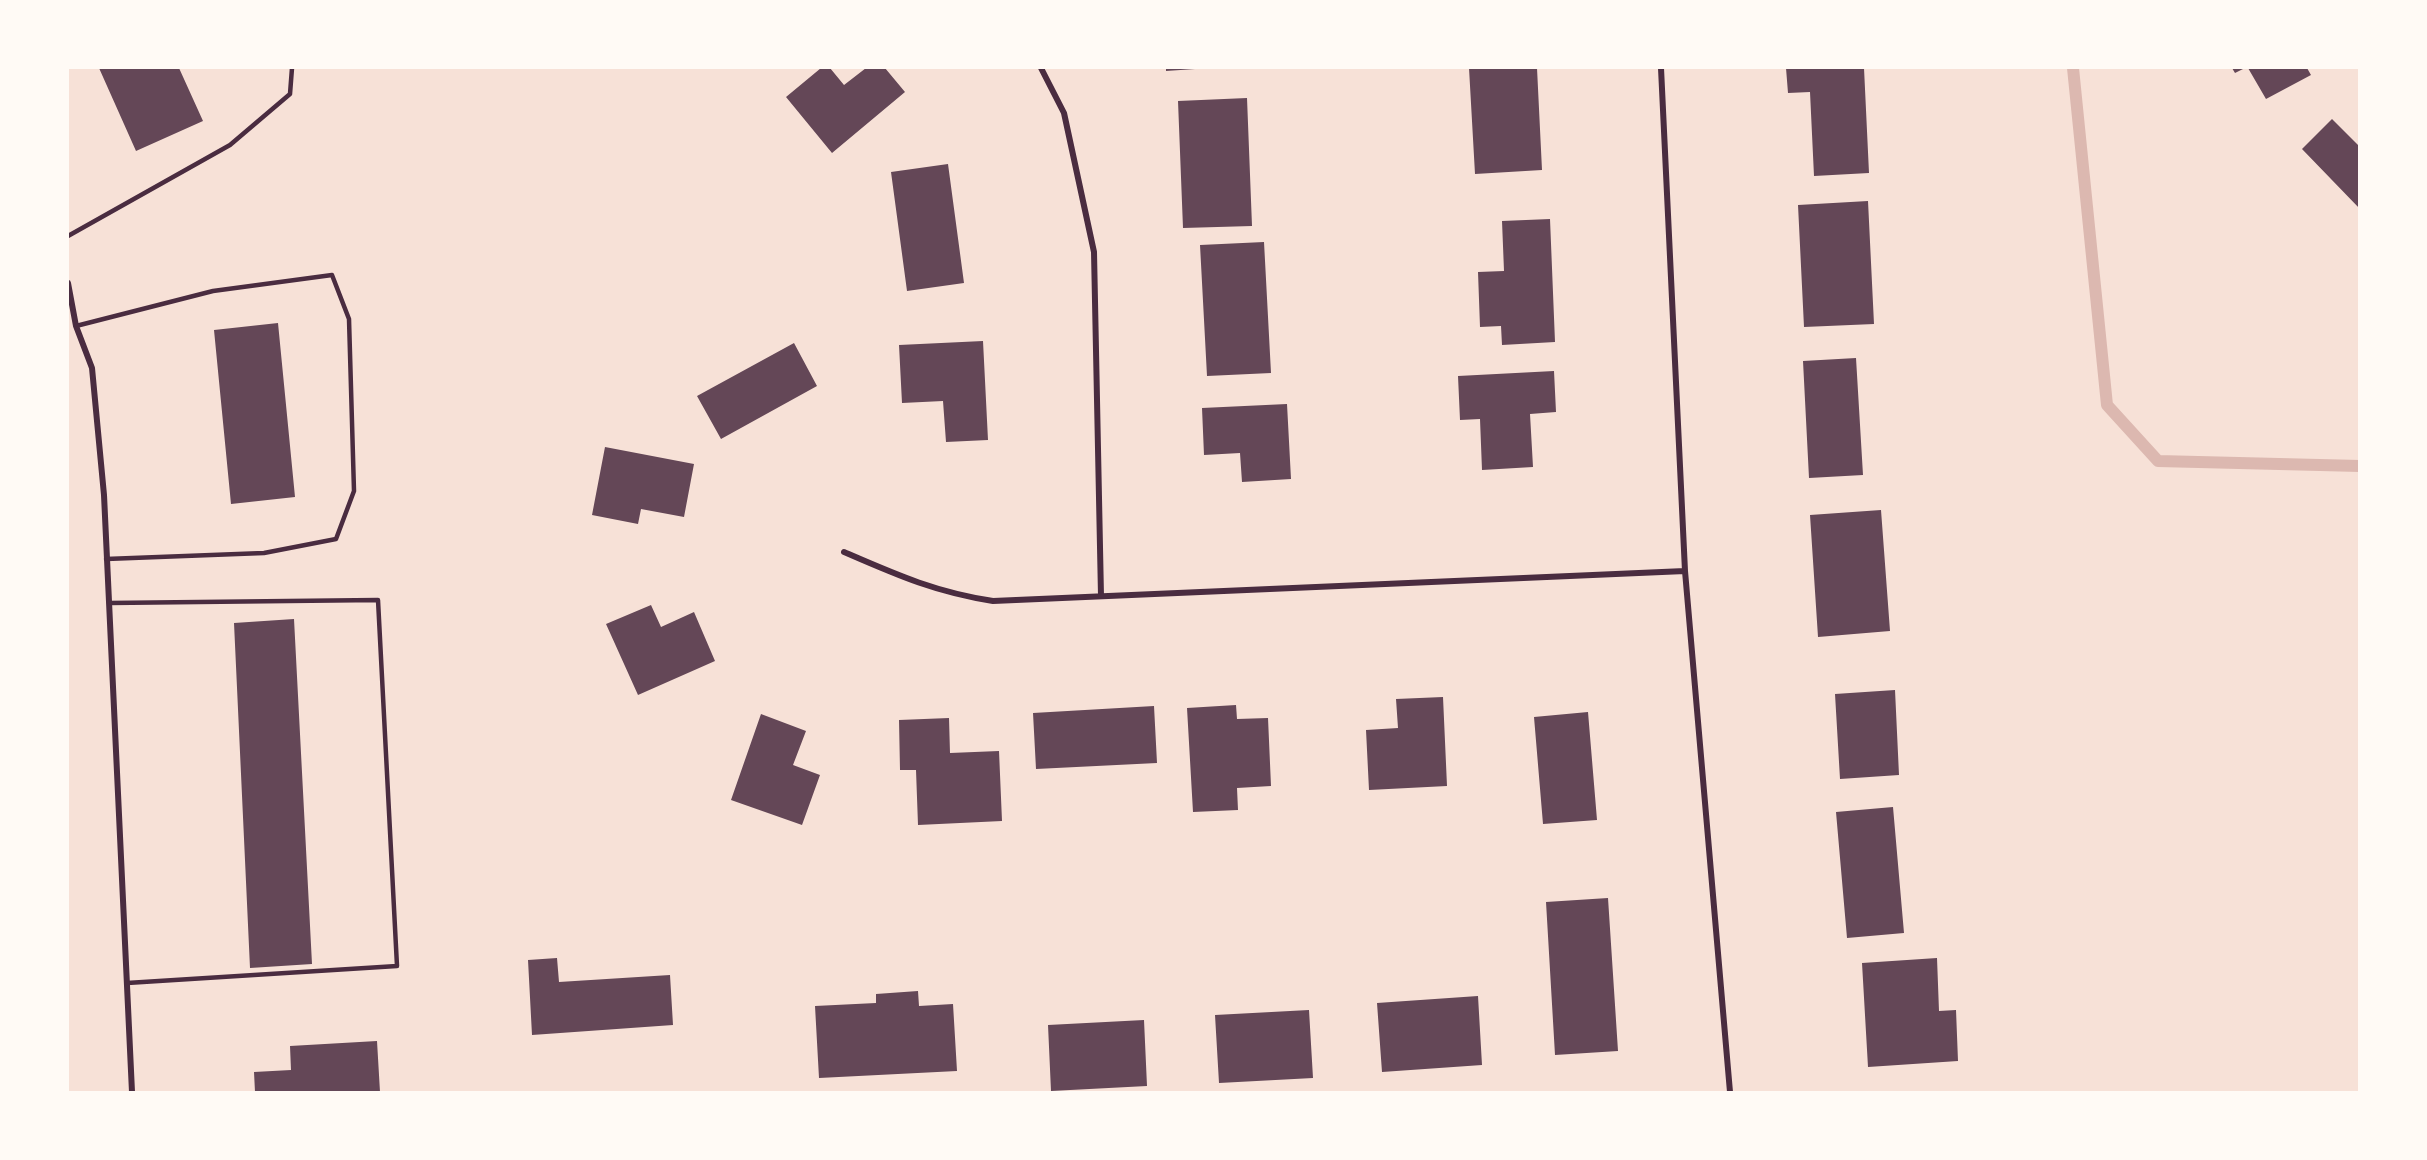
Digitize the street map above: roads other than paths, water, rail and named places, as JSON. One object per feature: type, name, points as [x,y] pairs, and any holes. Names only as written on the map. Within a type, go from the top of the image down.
[{"type":"street","points":[[1041,68],[1064,113],[1094,252],[1101,596]]},
{"type":"street","points":[[1661,68],[1685,571],[1730,1092]]},
{"type":"street","points":[[68,284],[76,326],[92,368],[104,495],[132,1092]]},
{"type":"street","points":[[844,552],[927,587],[957,596],[993,601],[1685,571]]},
{"type":"lane","points":[[68,236],[230,145],[290,94],[292,68]]},
{"type":"lane","points":[[76,326],[213,291],[332,274],[349,320],[354,491],[336,539],[264,553],[106,560]]},
{"type":"lane","points":[[109,603],[378,600],[397,966],[127,984]]},
{"type":"waterway","points":[[2073,68],[2107,405],[2158,461],[2360,466]]}]
